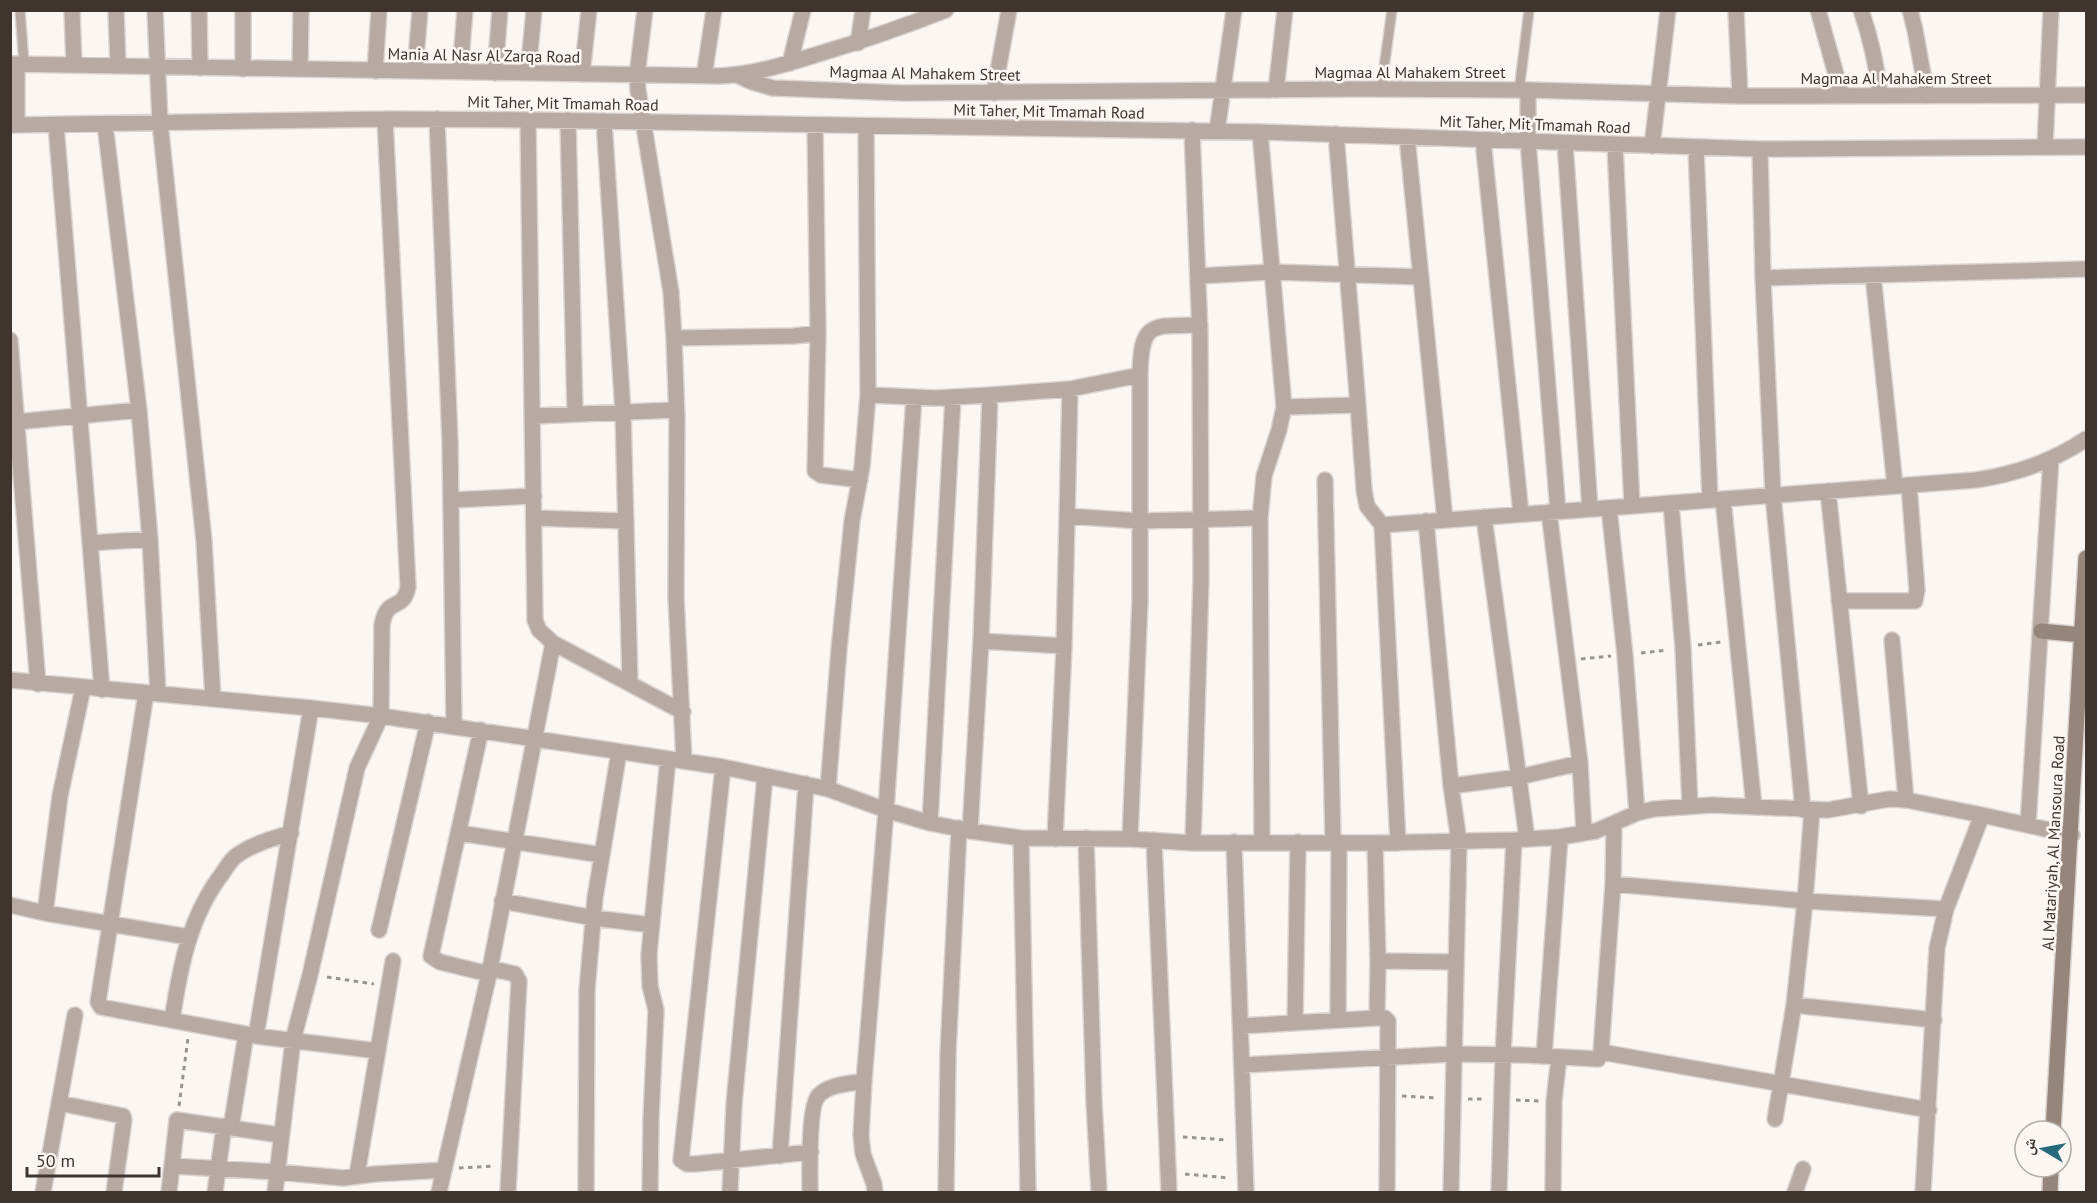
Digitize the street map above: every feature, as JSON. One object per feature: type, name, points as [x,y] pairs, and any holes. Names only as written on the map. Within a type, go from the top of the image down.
[{"type":"main road","name":"Al Matariyah, Al Mansoura Road","points":[[2054,1119],[2072,835],[2086,558]]},
{"type":"main road","points":[[2041,631],[2082,635]]},
{"type":"street","points":[[72,10],[74,65]]},
{"type":"street","points":[[116,10],[118,66]]},
{"type":"street","points":[[155,10],[159,117],[204,541],[213,699]]},
{"type":"street","points":[[200,10],[200,68]]},
{"type":"street","points":[[243,10],[243,69]]},
{"type":"street","points":[[300,69],[301,10]]},
{"type":"street","points":[[375,71],[379,10]]},
{"type":"street","points":[[415,72],[420,10]]},
{"type":"street","points":[[460,72],[465,10]]},
{"type":"street","points":[[495,73],[500,10]]},
{"type":"street","points":[[528,73],[534,10]]},
{"type":"street","points":[[582,74],[589,10]]},
{"type":"street","points":[[645,10],[637,75],[671,292],[674,338],[676,597],[684,761]]},
{"type":"street","points":[[704,76],[714,10]]},
{"type":"street","points":[[790,63],[803,10]]},
{"type":"street","points":[[858,43],[863,10]]},
{"type":"street","points":[[900,28],[903,10]]},
{"type":"street","name":"Mania Al Nasr Al Zarqa Road","points":[[17,67],[118,66],[157,73],[200,68],[737,75],[790,63],[858,43],[946,10]]},
{"type":"street","points":[[994,93],[1009,10]]},
{"type":"street","points":[[1217,131],[1234,10]]},
{"type":"street","points":[[1276,90],[1285,10]]},
{"type":"street","points":[[1652,146],[1668,10]]},
{"type":"street","points":[[1736,10],[1740,96]]},
{"type":"street","points":[[1818,10],[1842,96]]},
{"type":"street","points":[[1861,10],[1875,56],[1880,96]]},
{"type":"street","points":[[1910,10],[1927,96]]},
{"type":"street","points":[[2045,147],[2051,10]]},
{"type":"street","points":[[15,122],[17,67]]},
{"type":"street","name":"Magmaa Al Mahakem Street","points":[[737,75],[773,88],[903,93],[1381,89],[1740,96],[2086,95]]},
{"type":"street","points":[[1523,90],[1553,512],[1580,764],[1584,833]]},
{"type":"street","name":"Mit Taher, Mit Tmamah Road","points":[[15,122],[56,125],[105,124],[159,117],[568,120],[1192,130],[1760,149],[2086,147]]},
{"type":"street","points":[[275,1192],[293,1040],[357,768],[381,716],[384,613],[389,607],[402,601],[408,587],[385,119]]},
{"type":"street","points":[[436,119],[450,441],[454,726]]},
{"type":"street","points":[[528,120],[535,620],[539,630],[553,643],[683,712]]},
{"type":"street","points":[[568,120],[575,414]]},
{"type":"street","points":[[604,121],[622,412],[630,683]]},
{"type":"street","points":[[105,124],[140,410],[150,539],[152,694],[98,1002],[101,1007],[251,1035],[378,1051]]},
{"type":"street","points":[[56,125],[102,690]]},
{"type":"street","points":[[815,125],[818,333],[815,471],[820,475],[860,480]]},
{"type":"street","points":[[828,789],[839,649],[868,395],[866,126]]},
{"type":"street","points":[[1192,130],[1200,325],[1201,521],[1193,843]]},
{"type":"street","points":[[1260,132],[1284,406],[1264,476],[1260,518],[1262,842]]},
{"type":"street","points":[[1336,134],[1364,490],[1367,506],[1382,525],[1398,843]]},
{"type":"street","points":[[1407,137],[1445,520]]},
{"type":"street","points":[[1483,140],[1521,514]]},
{"type":"street","points":[[1564,143],[1590,509]]},
{"type":"street","points":[[1615,145],[1632,506]]},
{"type":"street","points":[[1696,147],[1716,500],[1738,640],[1754,807]]},
{"type":"street","points":[[1760,149],[1763,278],[1773,495],[1807,810],[1805,901],[1794,1005],[1774,1119]]},
{"type":"street","points":[[1763,278],[2086,269]]},
{"type":"street","points":[[1198,276],[1272,272],[1421,277]]},
{"type":"street","points":[[1839,601],[1915,601],[1917,590],[1873,275]]},
{"type":"street","points":[[1130,839],[1140,600],[1142,342],[1149,332],[1162,326],[1200,325]]},
{"type":"street","points":[[674,338],[794,336],[818,333]]},
{"type":"street","points":[[10,340],[38,684]]},
{"type":"street","points":[[868,395],[914,397],[990,395],[1070,389],[1140,375]]},
{"type":"street","points":[[1055,839],[1064,646],[1070,389]]},
{"type":"street","points":[[946,1192],[948,1053],[964,830],[981,641],[990,395]]},
{"type":"street","points":[[875,1192],[862,1145],[864,1081],[886,810],[914,397]]},
{"type":"street","points":[[930,823],[953,397]]},
{"type":"street","points":[[1284,406],[1358,405]]},
{"type":"street","points":[[16,422],[140,410]]},
{"type":"street","points":[[533,416],[675,410]]},
{"type":"street","points":[[1382,525],[1976,480],[2005,476],[2051,459],[2086,439]]},
{"type":"street","points":[[2028,825],[2051,459]]},
{"type":"street","points":[[1325,480],[1336,842],[1338,1020]]},
{"type":"street","points":[[1828,491],[1861,806]]},
{"type":"street","points":[[451,500],[534,496]]},
{"type":"street","points":[[1671,503],[1683,648],[1690,805]]},
{"type":"street","points":[[1609,508],[1625,655],[1637,813]]},
{"type":"street","points":[[1067,516],[1140,521],[1260,518]]},
{"type":"street","points":[[1484,517],[1519,777],[1520,839],[1503,1054],[1499,1192]]},
{"type":"street","points":[[534,518],[626,521]]},
{"type":"street","points":[[1426,521],[1451,786],[1459,841],[1451,1192]]},
{"type":"street","points":[[90,543],[150,539]]},
{"type":"street","points":[[1892,640],[1906,800]]},
{"type":"street","points":[[981,641],[1064,646]]},
{"type":"street","points":[[439,1192],[489,971],[553,643]]},
{"type":"street","points":[[10,680],[381,716],[723,767],[828,789],[930,823],[1021,838],[1130,839],[1193,843],[1398,843],[1520,839],[1584,833],[1614,825],[1637,813],[1690,805],[1828,810],[1861,806],[1890,799],[1982,815],[2072,835]]},
{"type":"street","points":[[45,913],[60,796],[83,688]]},
{"type":"street","points":[[215,1192],[217,1168],[251,1035],[291,833],[311,708]]},
{"type":"street","points":[[379,930],[428,722]]},
{"type":"street","points":[[481,730],[431,956],[440,962],[515,974],[519,981],[508,1192]]},
{"type":"street","points":[[586,1192],[587,990],[602,855],[619,752]]},
{"type":"street","points":[[650,1192],[656,1010],[650,986],[649,954],[668,759]]},
{"type":"street","points":[[1451,786],[1519,777],[1580,764]]},
{"type":"street","points":[[723,767],[681,1160],[687,1164],[811,1152]]},
{"type":"street","points":[[730,1192],[734,1104],[765,776]]},
{"type":"street","points":[[780,1156],[806,784]]},
{"type":"street","points":[[1923,1192],[1937,948],[1946,909],[1982,815]]},
{"type":"street","points":[[1242,1065],[1453,1054],[1598,1059],[1601,1052],[1613,884],[1614,825]]},
{"type":"street","points":[[172,1020],[179,976],[189,937],[211,889],[234,858],[257,844],[291,833]]},
{"type":"street","points":[[459,833],[602,855]]},
{"type":"street","points":[[1552,1192],[1554,1101],[1552,1057],[1560,837]]},
{"type":"street","points":[[1021,838],[1028,1192]]},
{"type":"street","points":[[1086,838],[1099,1192]]},
{"type":"street","points":[[1154,840],[1169,1192]]},
{"type":"street","points":[[1234,842],[1246,1186]]},
{"type":"street","points":[[1295,1023],[1298,842]]},
{"type":"street","points":[[1375,843],[1377,1018]]},
{"type":"street","points":[[1613,884],[1805,901],[1946,909]]},
{"type":"street","points":[[502,901],[594,918],[652,925]]},
{"type":"street","points":[[10,905],[189,937]]},
{"type":"street","points":[[1378,961],[1455,962]]},
{"type":"street","points":[[347,1182],[378,1051],[393,962]]},
{"type":"street","points":[[1794,1005],[1934,1020]]},
{"type":"street","points":[[43,1192],[75,1016]]},
{"type":"street","points":[[1241,1026],[1377,1018],[1385,1018],[1388,1021],[1387,1192]]},
{"type":"street","points":[[1601,1052],[1929,1110]]},
{"type":"street","points":[[810,1192],[813,1106],[817,1096],[828,1088],[864,1081]]},
{"type":"street","points":[[59,1103],[123,1116],[114,1192]]},
{"type":"street","points":[[170,1192],[177,1120],[280,1135]]},
{"type":"street","points":[[172,1166],[277,1172],[347,1182],[444,1170]]},
{"type":"street","points":[[1795,1192],[1803,1169]]},
{"type":"lane","points":[[17,67],[20,10]]},
{"type":"lane","points":[[1381,89],[1392,10]]},
{"type":"lane","points":[[1523,90],[1529,10]]},
{"type":"path","points":[[1568,660],[1738,640]]},
{"type":"path","points":[[310,975],[389,987]]},
{"type":"path","points":[[177,1120],[191,1023]]},
{"type":"path","points":[[1388,1095],[1554,1101]]},
{"type":"path","points":[[1167,1136],[1245,1142]]},
{"type":"path","points":[[444,1170],[508,1164]]},
{"type":"path","points":[[1168,1172],[1246,1186]]}]
